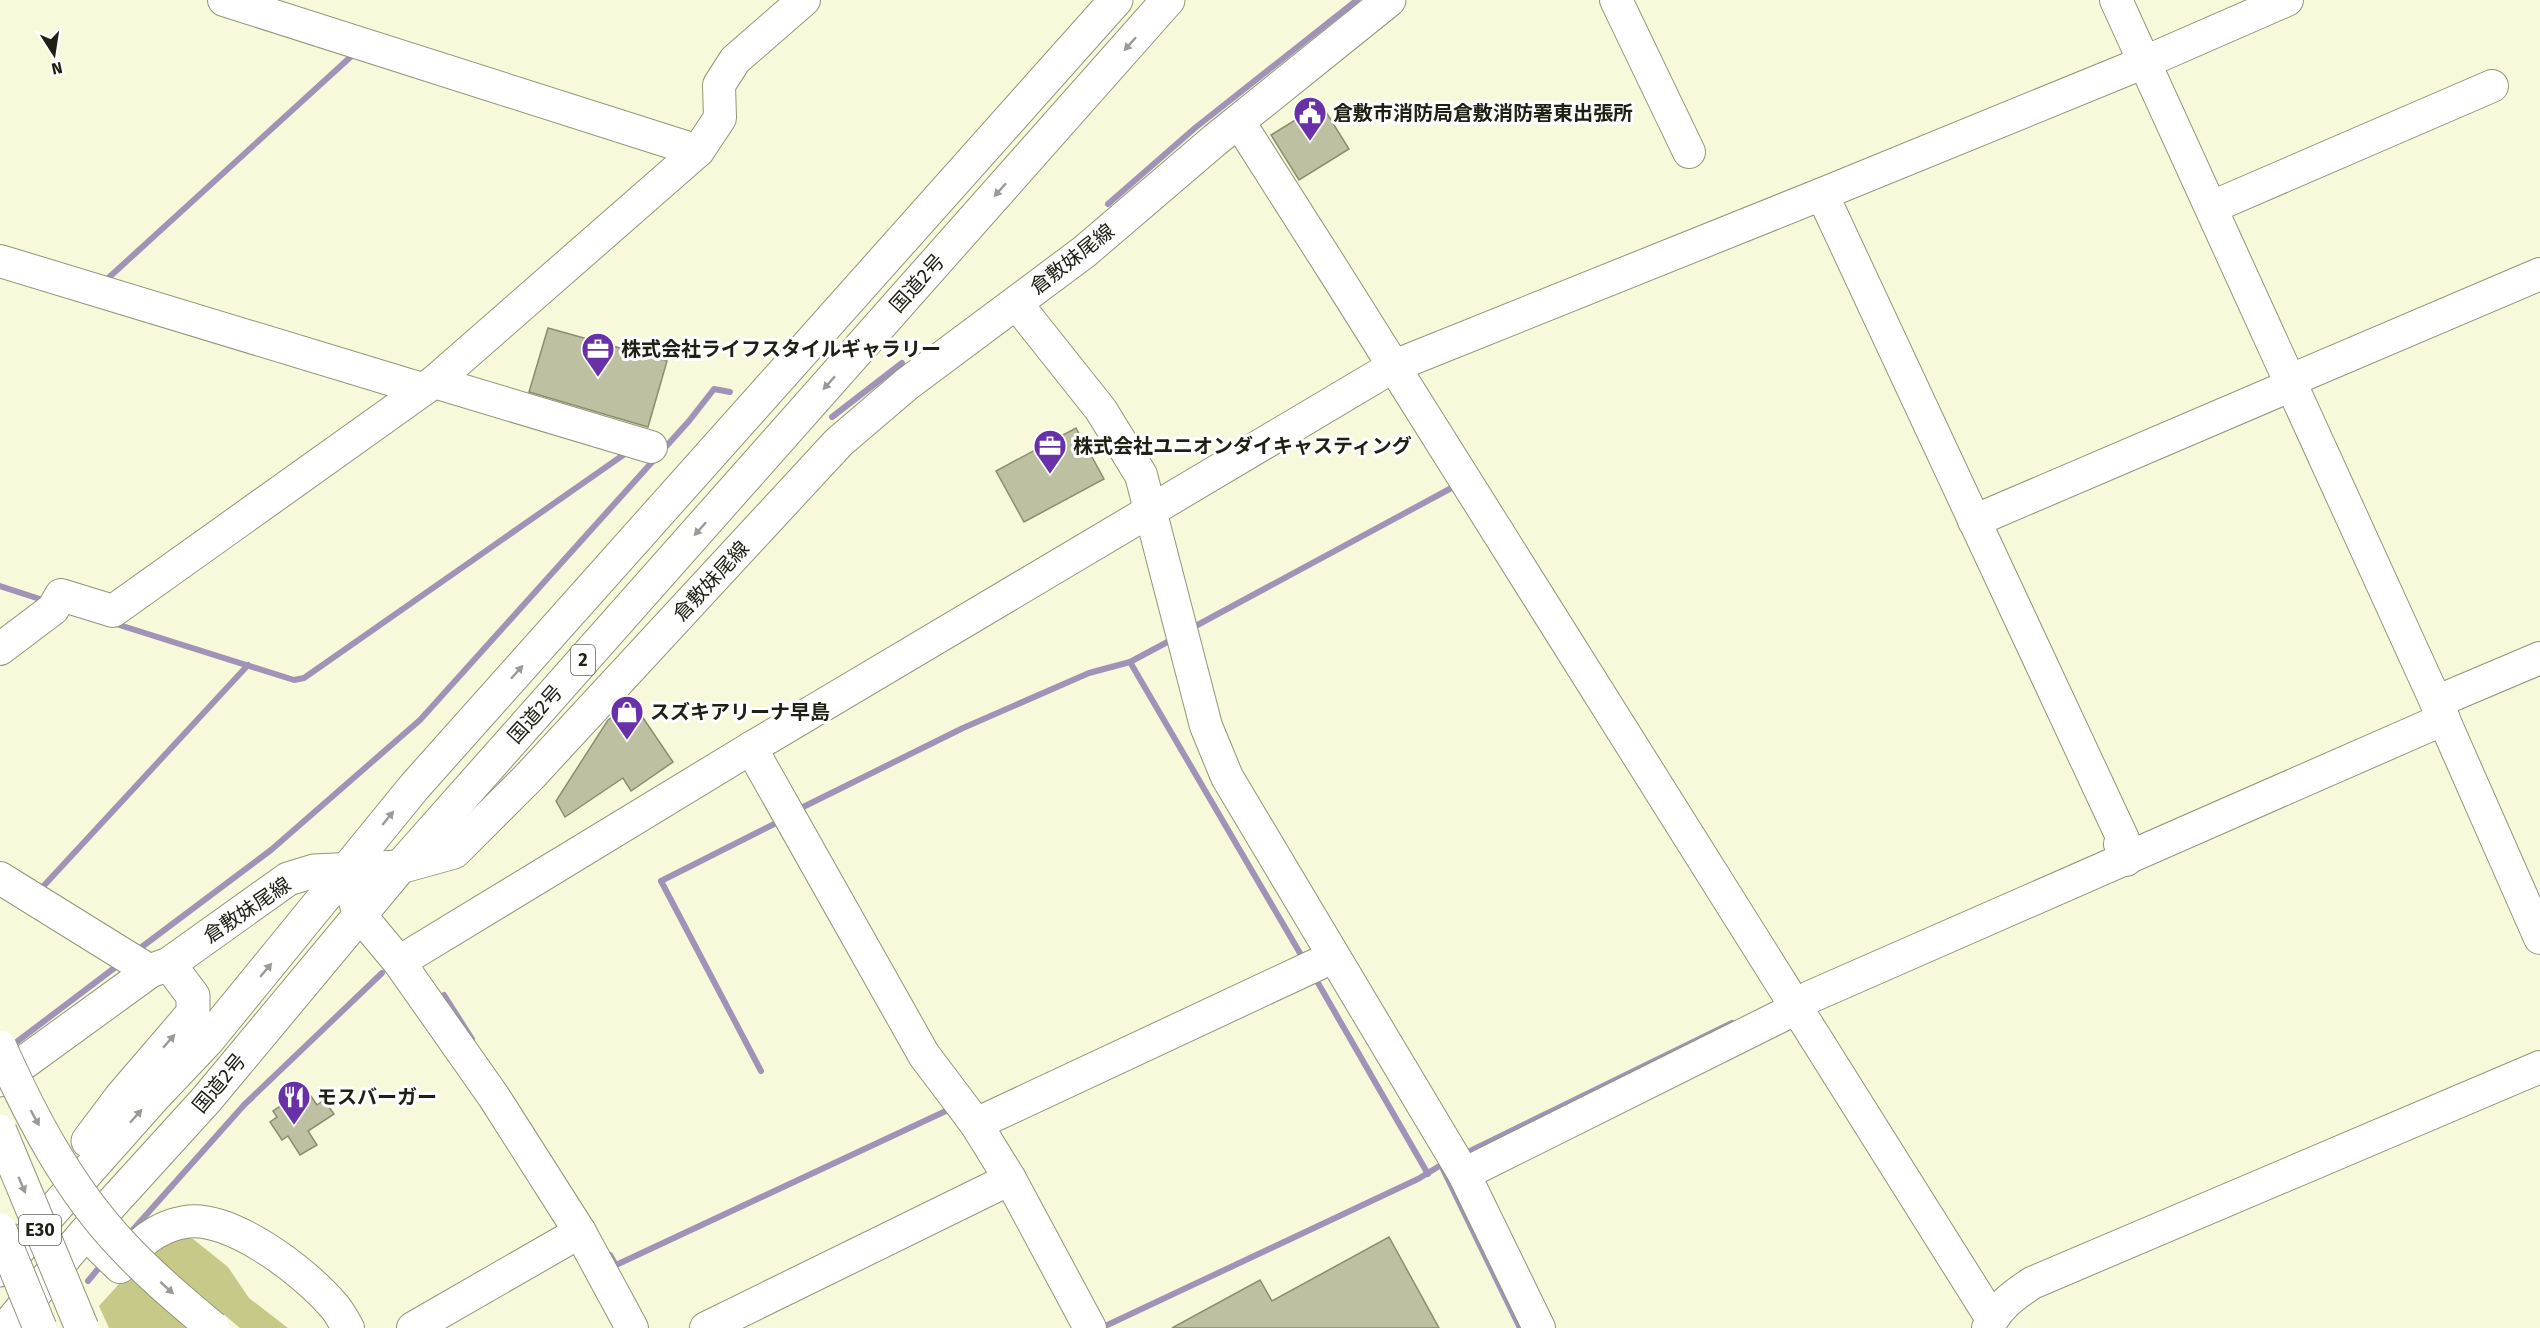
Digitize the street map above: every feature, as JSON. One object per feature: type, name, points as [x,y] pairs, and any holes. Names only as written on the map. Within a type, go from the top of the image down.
[{"type":"main road","name":"国道2号","points":[[0,1270],[12,1235],[207,1041],[423,777],[1116,0]]},
{"type":"main road","name":"国道2号","points":[[6,1328],[101,1249],[206,1100],[359,914],[1168,0]]},
{"type":"main road","name":"倉敷妹尾線","points":[[0,1080],[288,879],[314,871],[400,867],[454,852],[530,776],[839,442],[907,384],[1084,252],[1389,0]]},
{"type":"main road","points":[[12,1235],[56,1185],[121,1097],[193,1013],[193,996],[160,968]]},
{"type":"main road","points":[[0,1047],[46,1140],[96,1213],[121,1244],[213,1328]]},
{"type":"main road","name":"E30","points":[[0,1131],[82,1328]]},
{"type":"main road","name":"E30","points":[[12,1235],[40,1328]]},
{"type":"street","points":[[224,0],[361,44],[704,141]]},
{"type":"street","points":[[0,648],[55,606],[61,596],[113,611],[437,386],[704,141],[720,118],[720,86],[735,60],[804,0]]},
{"type":"street","points":[[1616,0],[1689,152]]},
{"type":"street","points":[[2116,0],[2292,382],[2540,938]]},
{"type":"street","points":[[399,962],[1150,509],[1391,360],[1822,194],[2145,62],[2287,0]]},
{"type":"street","points":[[2212,207],[2492,86]]},
{"type":"street","points":[[1239,122],[1391,360],[1789,1006],[1990,1323],[2012,1296],[2032,1283],[2540,1067]]},
{"type":"street","points":[[1822,194],[2123,839],[2123,853]]},
{"type":"street","points":[[0,261],[651,447]]},
{"type":"street","points":[[1974,521],[2540,274]]},
{"type":"street","points":[[1016,303],[1101,410],[1141,475],[1206,726],[1227,777],[1464,1174],[1539,1328]]},
{"type":"street","points":[[1464,1174],[1789,1006],[2440,711],[2540,658]]},
{"type":"street","points":[[751,748],[924,1055],[984,1120],[1010,1179],[1090,1328]]},
{"type":"street","points":[[345,870],[359,914],[399,962],[494,1097],[580,1232],[632,1328]]},
{"type":"street","points":[[0,878],[160,968]]},
{"type":"street","points":[[984,1120],[1313,967]]},
{"type":"street","points":[[706,1328],[1010,1179]]},
{"type":"street","points":[[101,1249],[120,1267],[137,1245],[150,1234],[167,1227],[187,1221],[226,1228],[246,1237],[299,1272],[334,1306],[348,1328]]},
{"type":"street","points":[[413,1328],[580,1232]]},
{"type":"green space","points":[[181,1236],[193,1239],[228,1267],[249,1298],[288,1328],[240,1328],[145,1248]]},
{"type":"green space","points":[[129,1273],[191,1328],[109,1328],[99,1306]]},
{"type":"building","name":"倉敷市消防局倉敷消防署東出張所","points":[[1321,104],[1349,149],[1299,180],[1271,135]]},
{"type":"building","name":"株式会社ライフスタイルギャラリー","points":[[548,328],[667,361],[648,427],[529,392]]},
{"type":"building","name":"株式会社ユニオンダイキャスティング","points":[[1076,428],[1104,479],[1024,522],[996,471]]},
{"type":"building","name":"スズキアリーナ早島","points":[[633,703],[673,762],[631,791],[623,778],[565,817],[556,801],[608,720]]},
{"type":"building","name":"モスバーガー","points":[[306,1089],[317,1105],[324,1100],[334,1114],[308,1131],[317,1145],[300,1155],[288,1136],[282,1140],[270,1122],[277,1117],[273,1111]]},
{"type":"building","points":[[1389,1237],[1439,1328],[1172,1328],[1260,1280],[1272,1301]]},
{"type":"waterway","points":[[1108,204],[1195,128],[1357,0]]},
{"type":"waterway","points":[[105,281],[356,52]]},
{"type":"waterway","points":[[832,417],[902,363]]},
{"type":"waterway","points":[[135,952],[271,850],[420,720],[689,421],[714,389],[730,392]]},
{"type":"waterway","points":[[113,623],[294,680],[304,678],[629,451]]},
{"type":"waterway","points":[[1190,629],[1457,485]]},
{"type":"waterway","points":[[0,586],[46,601]]},
{"type":"waterway","points":[[795,811],[963,728],[1089,673],[1130,662],[1173,639]]},
{"type":"waterway","points":[[1130,662],[1304,960]]},
{"type":"waterway","points":[[38,892],[248,665]]},
{"type":"waterway","points":[[761,1071],[661,881],[782,820]]},
{"type":"waterway","points":[[10,1047],[117,966]]},
{"type":"waterway","points":[[130,1233],[244,1105],[382,973]]},
{"type":"waterway","points":[[1314,976],[1428,1174]]},
{"type":"waterway","points":[[444,995],[472,1039]]},
{"type":"waterway","points":[[1464,1154],[1732,1023]]},
{"type":"waterway","points":[[610,1255],[616,1265],[948,1110]]},
{"type":"waterway","points":[[1101,1328],[1418,1179],[1446,1162]]},
{"type":"waterway","points":[[1441,1165],[1520,1328]]},
{"type":"waterway","points":[[88,1281],[103,1263]]},
{"type":"place","name":"倉敷市消防局倉敷消防署東出張所","points":[[1310,142]]},
{"type":"place","name":"株式会社ライフスタイルギャラリー","points":[[598,378]]},
{"type":"place","name":"株式会社ユニオンダイキャスティング","points":[[1050,475]]},
{"type":"place","name":"スズキアリーナ早島","points":[[627,741]]},
{"type":"place","name":"モスバーガー","points":[[294,1126]]}]
